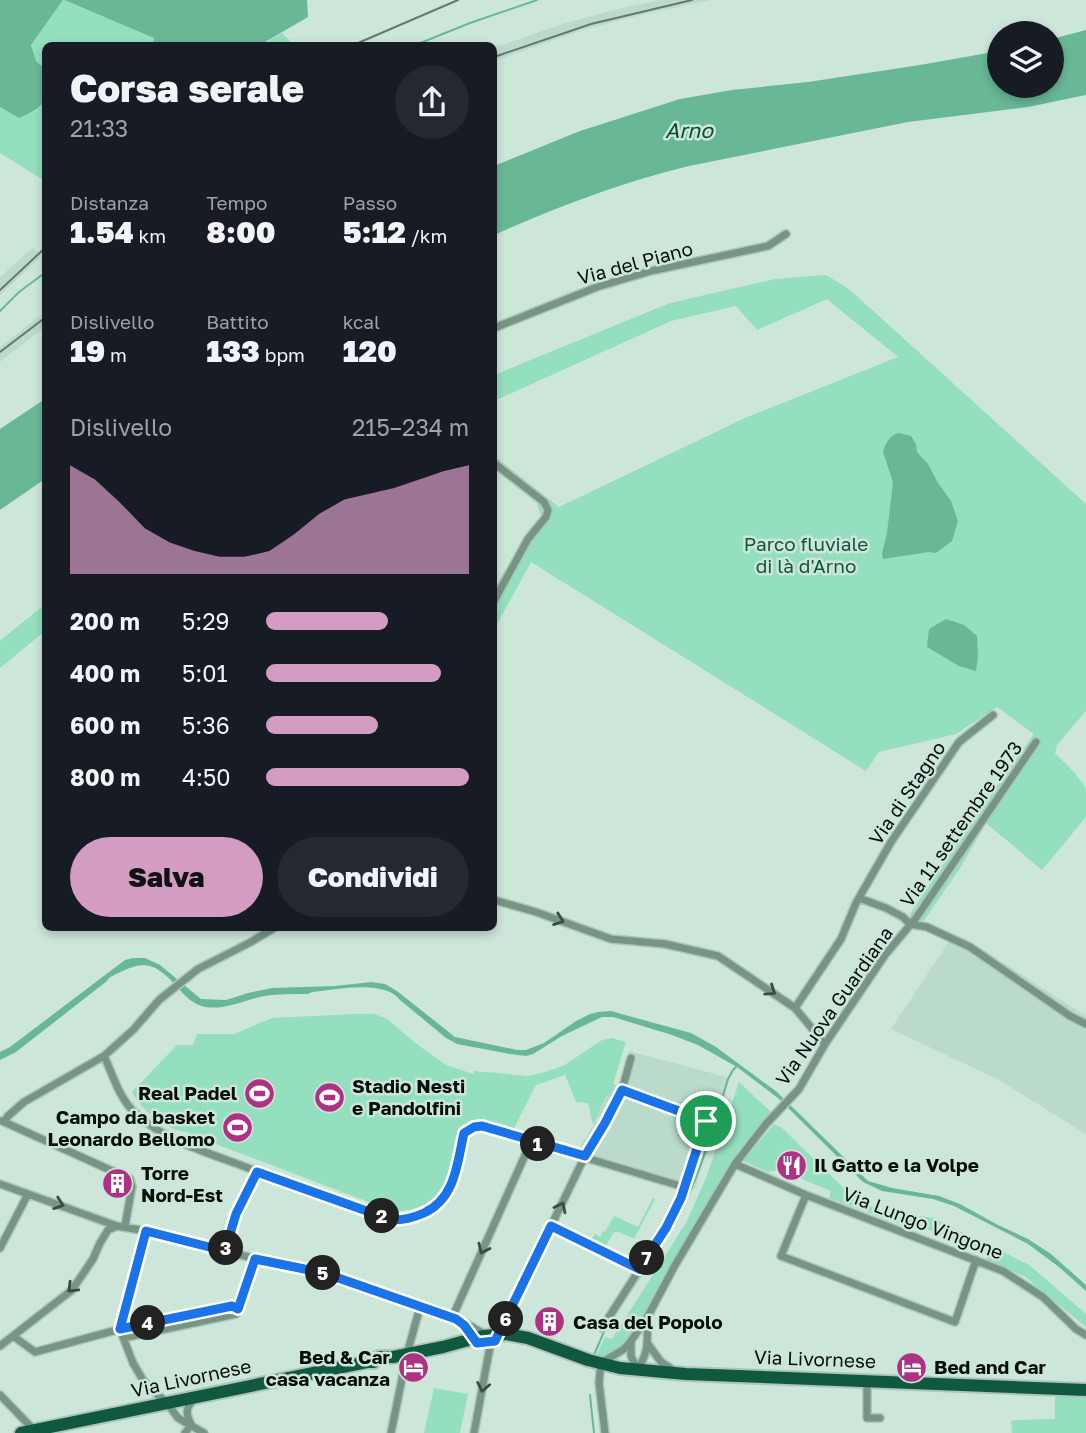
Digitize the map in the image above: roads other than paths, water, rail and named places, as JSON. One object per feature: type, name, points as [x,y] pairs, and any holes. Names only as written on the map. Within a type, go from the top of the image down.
[{"type":"main road","name":"Via Livornese","points":[[31,1432],[369,1362],[383,1362],[481,1338],[515,1335],[601,1363],[637,1370],[1082,1389]]},
{"type":"street","name":"Via del Piano","points":[[497,327],[597,287],[651,271],[768,246],[786,234]]},
{"type":"street","points":[[497,465],[544,502],[548,510],[546,517],[528,539],[497,596]]},
{"type":"street","name":"Via di Stagno","points":[[796,1008],[841,939],[859,898],[891,842],[959,742],[993,715]]},
{"type":"street","name":"Via 11 settembre 1973","points":[[910,924],[1036,742]]},
{"type":"street","points":[[859,898],[903,916],[910,924],[927,927],[970,947],[1084,1020]]},
{"type":"street","points":[[497,901],[611,939],[665,944],[718,956],[796,1008],[825,1044]]},
{"type":"street","name":"Via Nuova Guardiana","points":[[601,1363],[624,1349],[631,1341],[735,1164],[766,1124],[799,1089],[825,1044],[885,955],[910,924]]},
{"type":"street","points":[[121,1226],[132,1187],[130,1178],[2,1121],[24,1102],[104,1056],[133,1030],[159,1000],[193,973],[269,931]]},
{"type":"street","points":[[104,1056],[123,1099],[153,1128],[175,1140],[257,1172],[392,1220],[406,1220],[434,1208],[444,1198],[450,1189],[464,1133],[482,1126],[684,1187]]},
{"type":"street","points":[[481,1338],[551,1226],[585,1156],[622,1090],[631,1058]]},
{"type":"street","points":[[602,1328],[666,1228],[681,1198],[706,1121],[622,1090]]},
{"type":"street","points":[[454,1318],[531,1142]]},
{"type":"street","name":"Via Lungo Vingone","points":[[735,1164],[806,1195],[1003,1271],[1043,1297],[1076,1329],[1086,1335]]},
{"type":"street","points":[[225,1251],[236,1214],[257,1172]]},
{"type":"street","points":[[0,1184],[121,1226],[324,1273],[468,1324],[482,1334],[474,1433]]},
{"type":"street","points":[[0,1248],[28,1194]]},
{"type":"street","points":[[806,1195],[781,1256],[794,1261],[955,1322],[976,1260]]},
{"type":"street","points":[[0,1346],[72,1290],[108,1230],[121,1226]]},
{"type":"street","points":[[551,1226],[639,1269]]},
{"type":"street","points":[[146,1231],[120,1329],[133,1363],[161,1404],[178,1418],[204,1433]]},
{"type":"street","points":[[237,1312],[255,1259]]},
{"type":"street","points":[[13,1336],[36,1352],[120,1329],[232,1306],[237,1312]]},
{"type":"street","points":[[391,1433],[402,1357],[420,1307]]},
{"type":"street","points":[[123,1338],[237,1312]]},
{"type":"street","name":"Via Nuova Guardiana","points":[[637,1370],[646,1355],[648,1316]]},
{"type":"street","points":[[454,1318],[481,1338]]},
{"type":"street","points":[[631,1341],[631,1356],[637,1370]]},
{"type":"street","points":[[648,1343],[669,1368],[686,1374]]},
{"type":"street","points":[[601,1363],[598,1383],[605,1433]]},
{"type":"street","points":[[867,1381],[867,1418],[880,1418]]},
{"type":"street","points":[[0,1395],[31,1432]]},
{"type":"street","points":[[191,1425],[187,1413],[195,1397]]},
{"type":"street","points":[[161,1404],[178,1418]]},
{"type":"street","points":[[185,1433],[191,1425]]},
{"type":"water","points":[[0,0],[63,0],[31,45],[36,61],[42,66],[42,103],[36,110],[19,118],[0,107]]},
{"type":"water","points":[[64,0],[307,0],[308,17],[265,42],[153,42],[154,38]]},
{"type":"water","name":"Arno","points":[[1086,30],[1086,95],[1028,107],[908,122],[689,166],[590,196],[497,234],[497,165],[580,131],[680,99],[987,53],[987,98],[1064,98],[1064,36]]},
{"type":"water","points":[[42,401],[42,481],[0,510],[0,429]]},
{"type":"water","points":[[899,433],[911,436],[917,452],[928,464],[951,501],[958,521],[952,541],[936,553],[883,559],[893,482],[883,452],[890,438]]},
{"type":"water","points":[[946,619],[964,625],[977,636],[976,671],[959,666],[927,647],[929,629]]},
{"type":"water","points":[[145,958],[160,965],[201,999],[226,1000],[272,988],[371,982],[385,984],[455,1037],[517,1050],[526,1050],[544,1043],[576,1021],[598,1012],[611,1011],[691,1033],[716,1047],[777,1092],[868,1181],[939,1196],[960,1204],[1051,1254],[1086,1285],[1086,1291],[1028,1244],[954,1206],[933,1199],[882,1191],[863,1182],[778,1098],[737,1067],[698,1045],[613,1017],[602,1017],[526,1056],[457,1044],[393,994],[383,990],[359,987],[308,994],[269,995],[213,1008],[190,1000],[162,972],[147,965],[130,968],[109,978],[16,1052],[0,1060],[0,1052],[125,960]]},
{"type":"waterway","points":[[423,42],[537,0]]},
{"type":"waterway","points":[[0,311],[42,275]]},
{"type":"waterway","points":[[611,1320],[683,1208],[705,1154],[728,1079],[736,1067]]},
{"type":"waterway","points":[[594,1355],[606,1327]]},
{"type":"waterway","points":[[590,1395],[594,1433]]},
{"type":"railway","points":[[360,42],[458,0]]},
{"type":"railway","points":[[497,56],[591,24],[692,0]]},
{"type":"railway","points":[[0,290],[42,251]]},
{"type":"railway","points":[[0,352],[42,320]]},
{"type":"place","name":"Real Padel","points":[[260,1093]]},
{"type":"place","name":"Stadio Nesti e Pandolfini","points":[[329,1097]]},
{"type":"place","name":"Campo da basket Leonardo Bellomo","points":[[238,1128]]},
{"type":"place","name":"Il Gatto e la Volpe","points":[[791,1165]]},
{"type":"place","name":"Torre Nord-Est","points":[[118,1184]]},
{"type":"place","name":"Casa del Popolo","points":[[550,1322]]},
{"type":"place","name":"Bed and Car","points":[[911,1367]]},
{"type":"place","name":"Bed & Car casa vacanza","points":[[413,1368]]},
{"type":"park label","name":"Parco fluviale di là d'Arno","points":[[806,555]]}]
